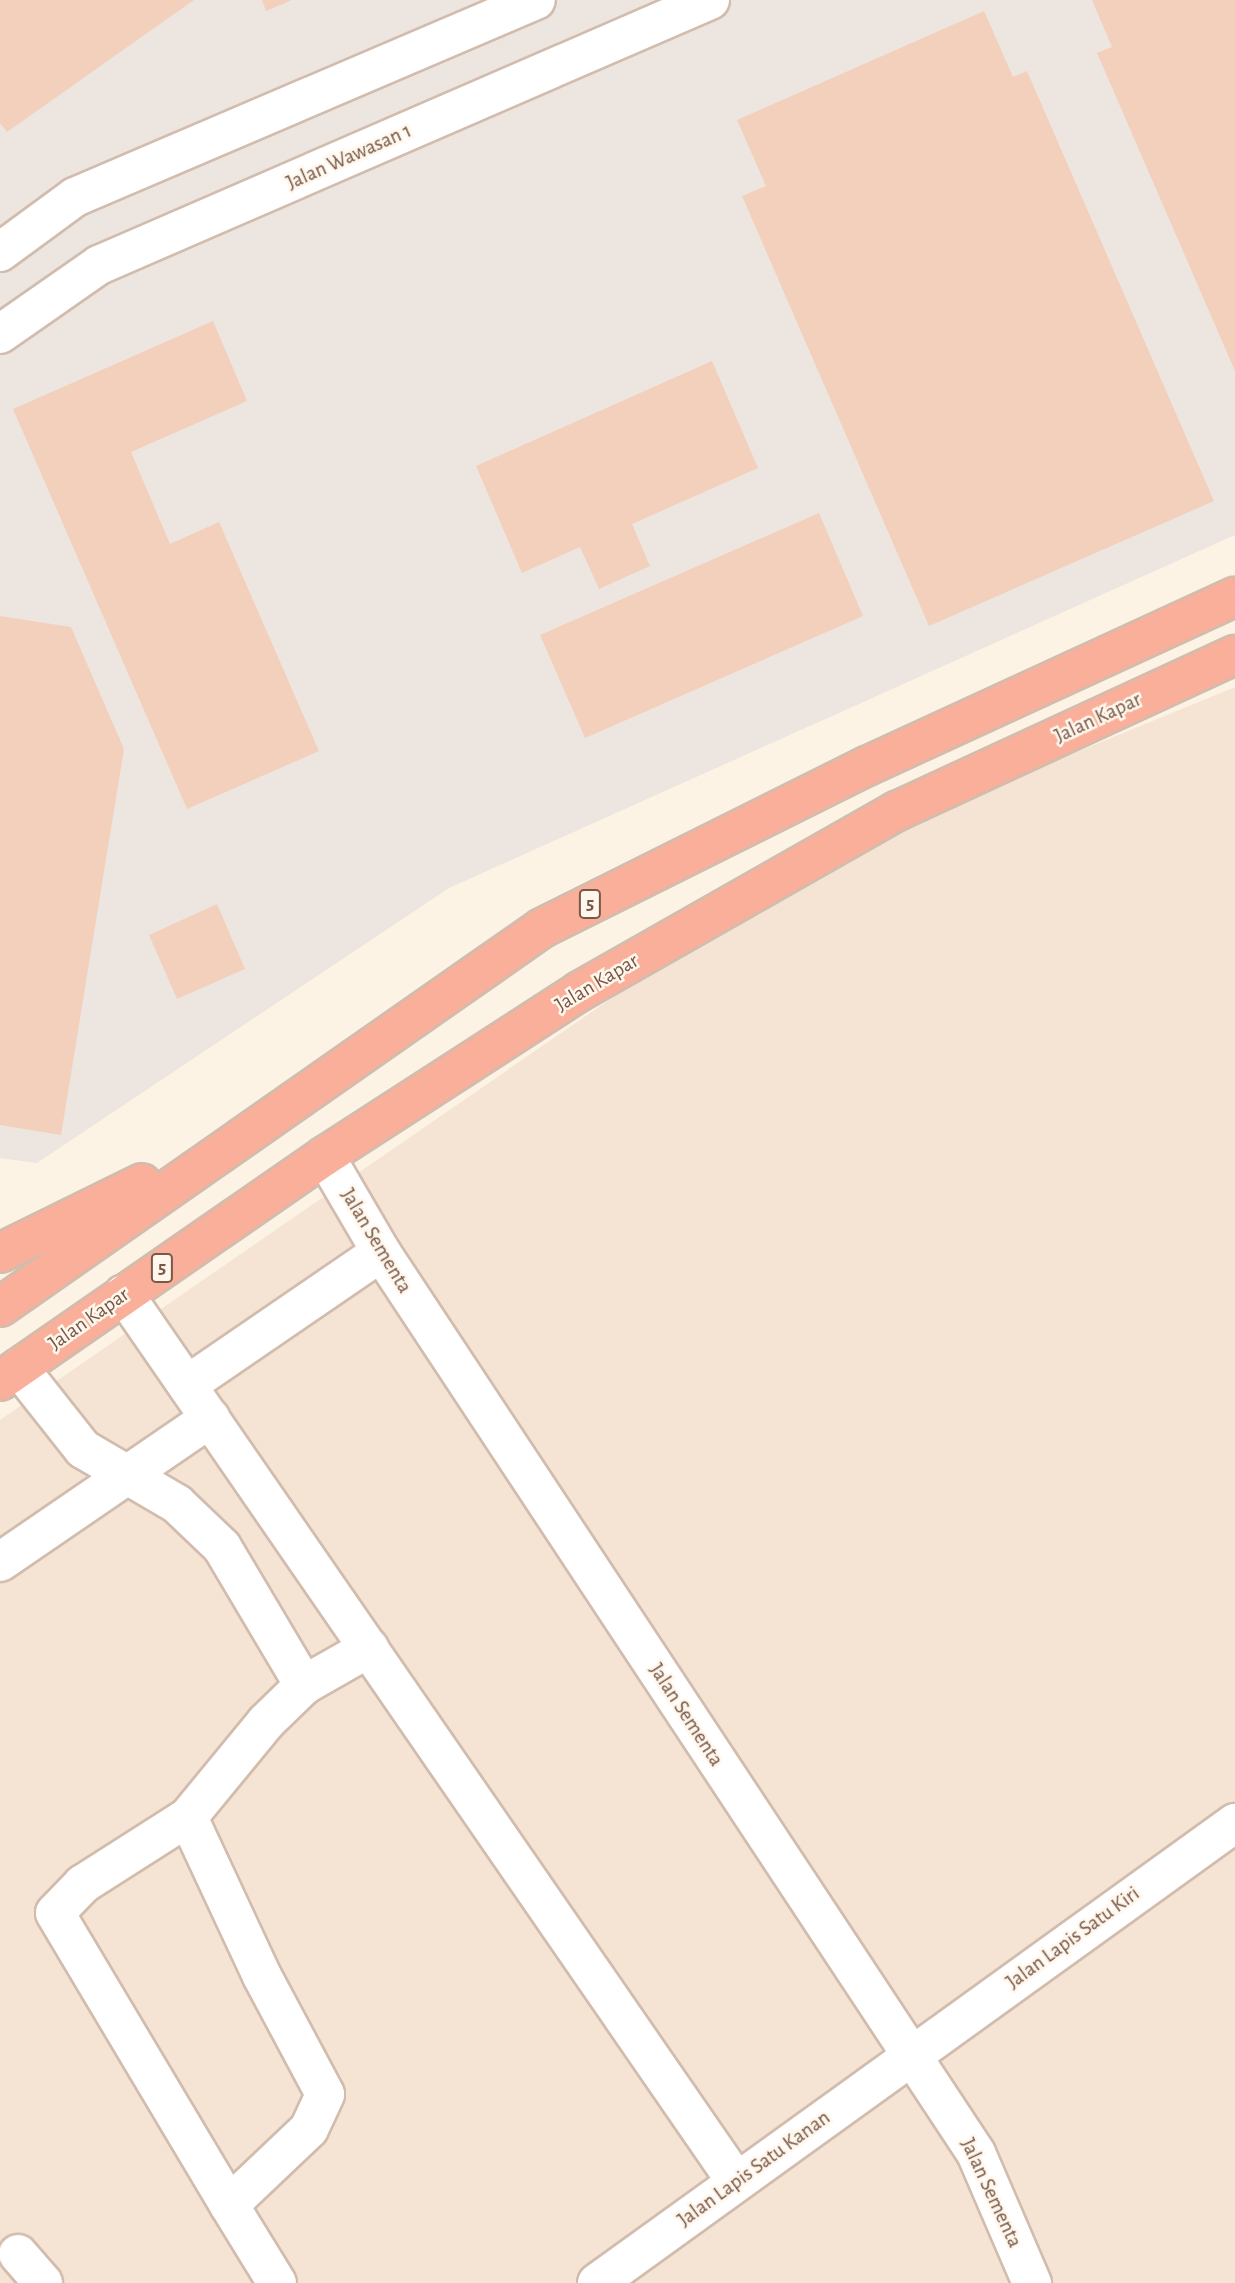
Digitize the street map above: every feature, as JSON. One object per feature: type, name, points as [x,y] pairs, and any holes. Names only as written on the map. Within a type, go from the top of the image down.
[{"type":"highway","name":"5","points":[[0,1307],[542,928],[867,766],[1235,597]]},
{"type":"highway","name":"Jalan Kapar","points":[[9,1375],[325,1156],[580,992],[897,811],[1235,655]]},
{"type":"highway","points":[[0,1253],[268,1119]]},
{"type":"street","points":[[0,251],[75,197],[536,0]]},
{"type":"street","name":"Jalan Wawasan 1","points":[[0,334],[99,265],[710,0]]},
{"type":"street","name":"Jalan Sementa","points":[[325,1156],[381,1252],[976,2153],[1032,2283]]},
{"type":"street","points":[[187,1385],[381,1252]]},
{"type":"street","points":[[124,1294],[736,2181]]},
{"type":"street","points":[[9,1375],[83,1449],[130,1473],[177,1504],[222,1548],[304,1685]]},
{"type":"street","points":[[0,1562],[210,1418]]},
{"type":"street","points":[[277,2283],[55,1913],[83,1884],[188,1817],[266,1722],[304,1685],[369,1648]]},
{"type":"street","points":[[188,1817],[262,1976],[325,2094],[309,2129],[229,2205]]},
{"type":"street","name":"Jalan Lapis Satu Kiri","points":[[911,2054],[1235,1823]]},
{"type":"street","name":"Jalan Lapis Satu Kanan","points":[[597,2283],[911,2054]]},
{"type":"street","points":[[18,2254],[43,2283]]},
{"type":"shaded area","points":[[0,0],[1235,0],[1235,535],[449,888],[37,1163],[0,1158]]},
{"type":"shaded area","points":[[1235,687],[1235,2283],[0,2283],[0,1420],[809,862]]},
{"type":"building","points":[[0,0],[194,0],[7,132],[0,123]]},
{"type":"building","points":[[262,0],[292,0],[266,11]]},
{"type":"building","points":[[1092,0],[1235,0],[1235,371],[1097,53],[1112,47]]},
{"type":"building","points":[[984,11],[1013,77],[1027,71],[1214,501],[929,626],[742,196],[766,186],[737,120]]},
{"type":"building","points":[[213,321],[247,401],[131,452],[170,544],[219,522],[319,751],[187,809],[13,409]]},
{"type":"building","points":[[712,361],[758,468],[632,524],[650,566],[599,589],[580,547],[522,573],[476,466]]},
{"type":"building","points":[[819,513],[863,616],[585,738],[540,635]]},
{"type":"building","points":[[0,616],[71,627],[124,749],[61,1135],[0,1125]]},
{"type":"building","points":[[217,904],[245,969],[177,999],[149,935]]}]
